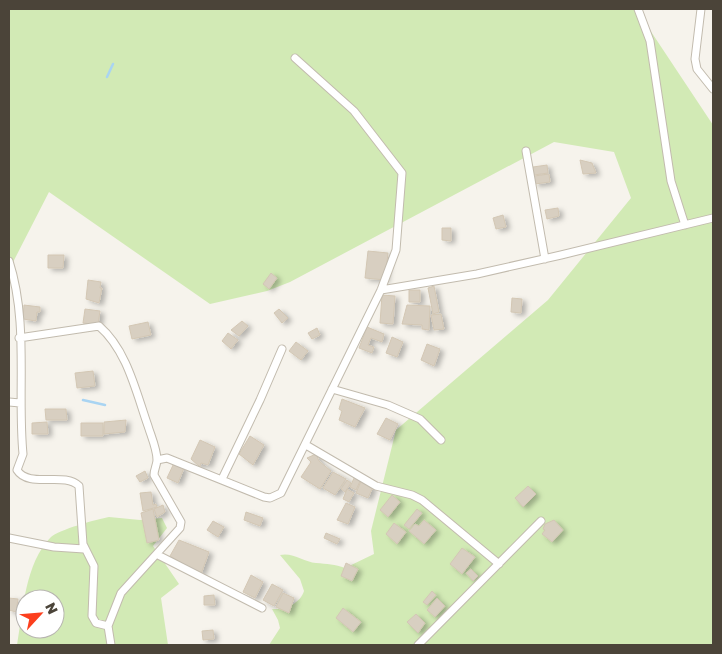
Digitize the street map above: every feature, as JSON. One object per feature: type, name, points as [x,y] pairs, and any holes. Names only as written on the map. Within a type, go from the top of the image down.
[{"type":"street","points":[[638,9],[650,41],[670,181],[684,225]]},
{"type":"street","points":[[701,9],[695,59],[698,69],[713,89]]},
{"type":"street","points":[[157,460],[167,458],[264,497],[276,496],[284,489],[381,290],[396,250],[402,173],[354,111],[295,58]]},
{"type":"street","points":[[526,151],[545,259]]},
{"type":"street","points":[[381,290],[477,274],[713,218]]},
{"type":"street","points":[[9,261],[14,277],[20,315],[20,403],[23,454],[17,470],[25,477],[72,482],[79,486],[84,549],[94,566],[93,620],[108,626]]},
{"type":"street","points":[[19,338],[99,326],[109,334],[120,352],[135,387],[157,460],[154,475],[181,522],[180,528],[158,555],[121,593],[108,626],[111,645]]},
{"type":"street","points":[[222,479],[282,349]]},
{"type":"street","points":[[332,389],[388,406],[420,419],[440,440]]},
{"type":"street","points":[[9,402],[20,403]]},
{"type":"street","points":[[306,445],[376,486],[412,495],[422,500],[499,564]]},
{"type":"street","points":[[418,645],[541,521]]},
{"type":"street","points":[[9,538],[54,547],[84,549]]},
{"type":"street","points":[[158,555],[262,608]]},
{"type":"green space","points":[[9,9],[636,9],[713,125],[713,645],[269,645],[280,628],[272,609],[282,608],[295,603],[304,591],[300,579],[280,555],[285,554],[312,562],[345,568],[374,554],[371,531],[396,430],[548,300],[631,198],[614,152],[554,142],[290,282],[267,291],[210,304],[49,192],[9,270]]},
{"type":"green space","points":[[109,517],[140,520],[162,518],[167,528],[153,546],[179,584],[161,598],[168,645],[17,645],[18,639],[65,639],[65,589],[27,589],[30,574],[42,548],[55,534],[78,525]]},
{"type":"building","points":[[580,160],[592,163],[596,173],[583,174]]},
{"type":"building","points":[[547,165],[548,173],[534,175],[533,167]]},
{"type":"building","points":[[549,174],[550,182],[535,184],[534,176]]},
{"type":"building","points":[[558,208],[559,216],[547,219],[545,210]]},
{"type":"building","points":[[503,215],[506,227],[496,229],[493,218]]},
{"type":"building","points":[[442,228],[451,228],[451,241],[442,240]]},
{"type":"building","points":[[368,251],[388,253],[385,280],[365,278]]},
{"type":"building","points":[[48,255],[64,255],[63,268],[48,268]]},
{"type":"building","points":[[271,273],[277,278],[269,289],[263,284]]},
{"type":"building","points":[[88,280],[101,282],[100,288],[102,288],[99,303],[86,299]]},
{"type":"building","points":[[434,286],[439,312],[433,314],[428,288]]},
{"type":"building","points":[[409,290],[420,290],[420,302],[409,302]]},
{"type":"building","points":[[382,295],[395,296],[393,324],[380,323]]},
{"type":"building","points":[[512,298],[522,299],[521,313],[511,312]]},
{"type":"building","points":[[24,305],[40,307],[40,312],[37,312],[36,321],[23,319]]},
{"type":"building","points":[[407,305],[430,306],[429,330],[422,329],[422,325],[402,324]]},
{"type":"building","points":[[85,309],[100,311],[98,325],[83,323]]},
{"type":"building","points":[[279,309],[288,318],[282,323],[274,313]]},
{"type":"building","points":[[441,314],[444,329],[434,330],[431,315]]},
{"type":"building","points":[[242,321],[248,326],[239,336],[231,330]]},
{"type":"building","points":[[148,322],[151,335],[132,339],[129,326]]},
{"type":"building","points":[[367,327],[384,334],[382,342],[371,338],[368,345],[374,347],[372,353],[359,348]]},
{"type":"building","points":[[317,328],[320,335],[312,339],[308,333]]},
{"type":"building","points":[[228,333],[238,340],[231,349],[222,341]]},
{"type":"building","points":[[392,337],[403,342],[397,357],[386,353]]},
{"type":"building","points":[[296,342],[308,351],[301,360],[289,351]]},
{"type":"building","points":[[427,344],[440,349],[434,366],[421,360]]},
{"type":"building","points":[[93,371],[95,386],[77,388],[75,373]]},
{"type":"building","points":[[342,399],[365,408],[355,427],[339,420],[342,411],[339,409]]},
{"type":"building","points":[[45,409],[66,409],[67,420],[46,420]]},
{"type":"building","points":[[386,418],[398,424],[390,440],[377,434]]},
{"type":"building","points":[[126,420],[125,432],[104,434],[104,422]]},
{"type":"building","points":[[47,422],[48,434],[32,434],[32,423]]},
{"type":"building","points":[[81,423],[103,423],[103,436],[81,436]]},
{"type":"building","points":[[250,436],[264,445],[253,465],[239,454]]},
{"type":"building","points":[[200,440],[215,447],[208,465],[201,463],[200,467],[191,459]]},
{"type":"building","points":[[316,454],[319,461],[331,471],[320,489],[301,477],[311,462],[307,458]]},
{"type":"building","points":[[174,463],[184,468],[178,483],[167,478]]},
{"type":"building","points":[[145,471],[148,478],[140,482],[136,476]]},
{"type":"building","points":[[333,472],[346,479],[335,495],[323,488]]},
{"type":"building","points":[[355,476],[361,479],[356,490],[350,487]]},
{"type":"building","points":[[347,480],[351,483],[345,492],[341,489]]},
{"type":"building","points":[[361,481],[373,487],[368,498],[356,493]]},
{"type":"building","points":[[528,486],[536,494],[523,507],[515,498]]},
{"type":"building","points":[[347,489],[354,493],[349,502],[343,499]]},
{"type":"building","points":[[151,492],[153,505],[156,504],[157,507],[143,511],[140,493]]},
{"type":"building","points":[[392,495],[400,502],[388,517],[380,510]]},
{"type":"building","points":[[346,503],[355,507],[348,524],[337,520]]},
{"type":"building","points":[[163,505],[165,512],[157,517],[154,509]]},
{"type":"building","points":[[153,509],[159,540],[147,543],[141,513]]},
{"type":"building","points":[[417,509],[422,513],[409,529],[404,525]]},
{"type":"building","points":[[246,512],[263,518],[260,526],[244,520]]},
{"type":"building","points":[[424,520],[436,530],[424,544],[409,531],[415,524],[419,526]]},
{"type":"building","points":[[554,520],[563,530],[552,542],[542,534],[545,530],[543,529],[545,524]]},
{"type":"building","points":[[213,521],[224,527],[218,537],[207,530]]},
{"type":"building","points":[[394,523],[406,532],[397,544],[386,534]]},
{"type":"building","points":[[326,533],[340,539],[337,544],[324,538]]},
{"type":"building","points":[[179,540],[209,552],[201,574],[170,556]]},
{"type":"building","points":[[462,548],[475,557],[462,574],[450,564]]},
{"type":"building","points":[[346,563],[358,569],[352,581],[341,576]]},
{"type":"building","points":[[471,569],[478,576],[473,581],[466,573]]},
{"type":"building","points":[[251,575],[263,582],[255,598],[243,592]]},
{"type":"building","points":[[272,584],[283,590],[274,606],[263,600]]},
{"type":"building","points":[[432,591],[436,595],[427,605],[423,602]]},
{"type":"building","points":[[283,593],[294,598],[289,613],[276,607]]},
{"type":"building","points":[[214,595],[215,605],[204,605],[204,596]]},
{"type":"building","points":[[9,598],[15,599],[15,612],[9,610]]},
{"type":"building","points":[[437,598],[445,606],[435,617],[427,610]]},
{"type":"building","points":[[343,608],[361,622],[353,632],[336,618]]},
{"type":"building","points":[[416,614],[425,623],[418,633],[407,622]]},
{"type":"building","points":[[213,630],[214,639],[203,640],[202,631]]},
{"type":"waterway","points":[[107,77],[113,64]]},
{"type":"waterway","points":[[83,400],[105,405]]}]
